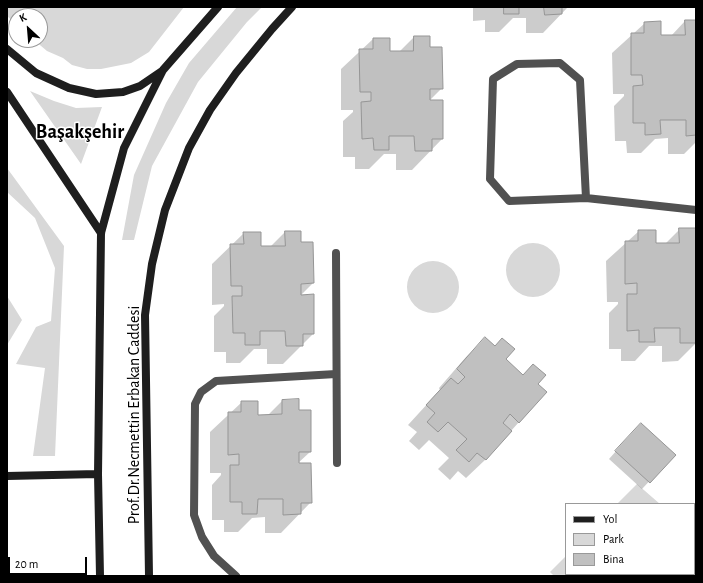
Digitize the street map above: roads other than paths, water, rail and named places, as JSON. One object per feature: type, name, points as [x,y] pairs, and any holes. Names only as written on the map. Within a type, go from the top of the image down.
[{"type":"main road","points":[[7,49],[36,73],[70,88],[96,94],[123,92],[140,86],[163,70],[218,7]]},
{"type":"main road","name":"Prof.Dr.Necmettin Erbakan Caddesi","points":[[149,576],[145,315],[152,264],[165,210],[189,148],[210,110],[236,73],[292,7]]},
{"type":"main road","points":[[100,576],[98,474],[101,233],[124,148],[163,70]]},
{"type":"main road","points":[[7,92],[101,233]]},
{"type":"main road","points":[[7,476],[98,474]]},
{"type":"lane","points":[[586,198],[580,80],[560,63],[517,64],[493,79],[490,179],[509,201],[586,198],[696,210]]},
{"type":"lane","points":[[336,253],[338,463]]},
{"type":"lane","points":[[236,576],[214,556],[202,537],[194,515],[195,404],[201,392],[216,381],[336,374]]},
{"type":"district","name":"Başakşehir","points":[[80,132]]}]
